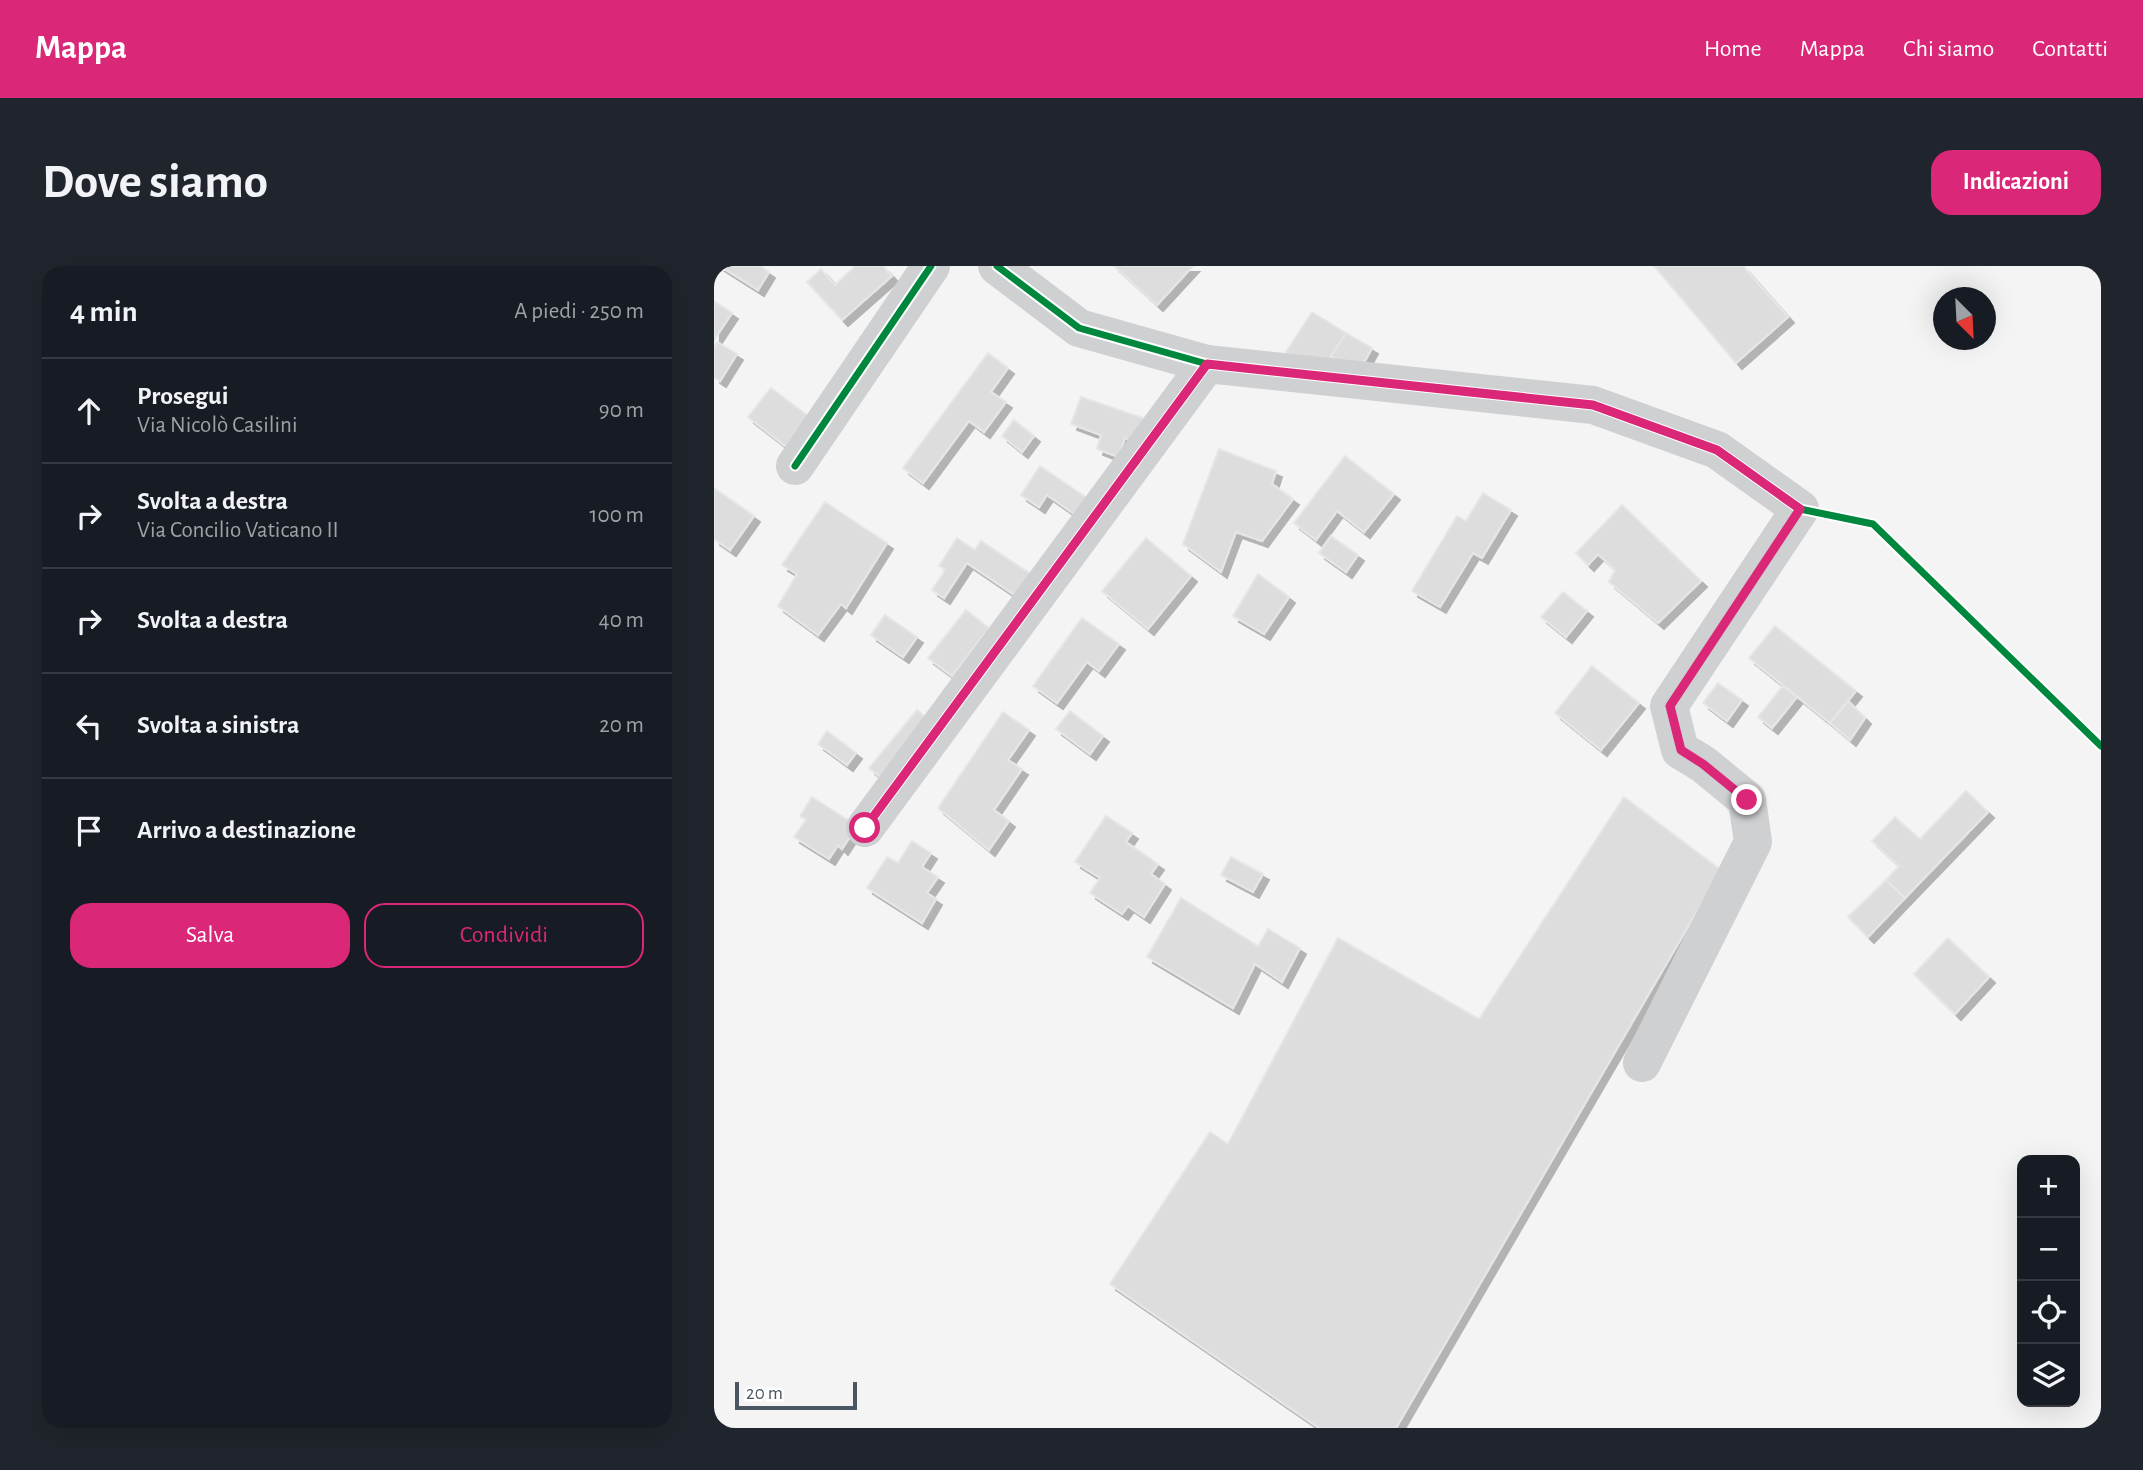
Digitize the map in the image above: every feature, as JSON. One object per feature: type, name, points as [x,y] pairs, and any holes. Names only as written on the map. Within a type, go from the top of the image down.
[{"type":"street","points":[[795,466],[931,266]]},
{"type":"street","points":[[997,266],[1079,328],[1207,364],[1593,405],[1717,450],[1800,509],[1670,706],[1681,750],[1703,764],[1747,800],[1753,842],[1642,1063]]},
{"type":"street","points":[[865,828],[1207,364]]},
{"type":"building","points":[[720,266],[760,266],[769,272],[758,290]]},
{"type":"building","points":[[855,266],[883,266],[892,276],[842,320],[807,282],[821,269],[835,285]]},
{"type":"building","points":[[1114,266],[1193,266],[1157,305]]},
{"type":"building","points":[[1654,266],[1743,266],[1788,317],[1736,363]]},
{"type":"building","points":[[714,301],[732,313],[714,340]]},
{"type":"building","points":[[1312,312],[1346,333],[1320,374],[1286,352]]},
{"type":"building","points":[[1346,333],[1372,348],[1358,374],[1331,356]]},
{"type":"building","points":[[717,342],[737,354],[720,381],[714,377],[714,347]]},
{"type":"building","points":[[988,353],[1008,368],[991,392],[1006,402],[984,432],[969,421],[923,483],[903,468]]},
{"type":"building","points":[[771,388],[812,419],[789,449],[748,417]]},
{"type":"building","points":[[1081,397],[1143,418],[1135,441],[1125,438],[1118,457],[1097,449],[1101,435],[1071,424]]},
{"type":"building","points":[[1014,420],[1034,436],[1022,452],[1002,436]]},
{"type":"building","points":[[1219,449],[1276,471],[1272,484],[1293,499],[1262,541],[1236,532],[1221,572],[1183,544]]},
{"type":"building","points":[[1345,456],[1394,494],[1364,532],[1337,511],[1316,540],[1294,523]]},
{"type":"building","points":[[1040,466],[1087,498],[1076,515],[1047,495],[1039,507],[1021,495]]},
{"type":"building","points":[[714,488],[754,516],[730,550],[714,539]]},
{"type":"building","points":[[1483,493],[1511,510],[1482,558],[1473,553],[1440,607],[1412,591],[1457,516],[1466,521]]},
{"type":"building","points":[[825,502],[887,543],[846,608],[841,604],[818,635],[778,606],[797,574],[782,565]]},
{"type":"building","points":[[1622,505],[1701,581],[1658,623],[1609,582],[1615,570],[1598,554],[1588,565],[1576,553]]},
{"type":"building","points":[[1331,536],[1358,555],[1346,572],[1319,553]]},
{"type":"building","points":[[957,538],[975,550],[981,541],[1037,578],[1022,600],[967,563],[944,598],[932,590],[945,570],[939,566]]},
{"type":"building","points":[[1146,538],[1191,576],[1148,629],[1102,591]]},
{"type":"building","points":[[1258,574],[1289,597],[1264,634],[1233,616]]},
{"type":"building","points":[[1563,592],[1587,611],[1566,637],[1541,617]]},
{"type":"building","points":[[966,610],[989,628],[952,676],[928,658]]},
{"type":"building","points":[[885,615],[917,637],[903,657],[871,635]]},
{"type":"building","points":[[1082,618],[1119,644],[1099,671],[1087,662],[1057,703],[1033,686]]},
{"type":"building","points":[[1775,626],[1856,691],[1830,723],[1749,658]]},
{"type":"building","points":[[1592,666],[1639,703],[1601,750],[1555,713]]},
{"type":"building","points":[[1718,683],[1742,700],[1727,721],[1703,703]]},
{"type":"building","points":[[1783,686],[1797,697],[1772,728],[1758,717]]},
{"type":"building","points":[[1848,701],[1865,718],[1850,740],[1830,723]]},
{"type":"building","points":[[917,710],[936,725],[889,784],[869,768]]},
{"type":"building","points":[[1070,711],[1103,736],[1090,754],[1056,729]]},
{"type":"building","points":[[1003,712],[1029,730],[1008,760],[1022,769],[994,810],[1009,821],[989,850],[938,808]]},
{"type":"building","points":[[827,731],[856,753],[847,765],[818,744]]},
{"type":"building","points":[[1966,791],[1988,812],[1905,898],[1886,880],[1899,866],[1872,841],[1895,817],[1920,839]]},
{"type":"building","points":[[812,797],[857,826],[842,849],[838,845],[829,859],[794,837],[806,820],[800,816]]},
{"type":"building","points":[[1624,797],[1721,870],[1396,1428],[1319,1428],[1110,1284],[1210,1132],[1228,1144],[1338,938],[1479,1019]]},
{"type":"building","points":[[1106,816],[1132,833],[1126,842],[1158,864],[1151,874],[1165,884],[1144,917],[1128,906],[1122,914],[1090,893],[1100,878],[1075,862]]},
{"type":"building","points":[[912,841],[931,853],[922,867],[938,877],[927,893],[936,899],[922,923],[867,888],[887,857],[898,863]]},
{"type":"building","points":[[1231,857],[1263,874],[1253,892],[1221,875]]},
{"type":"building","points":[[1886,880],[1905,898],[1868,937],[1848,917]]},
{"type":"building","points":[[1181,898],[1258,946],[1268,929],[1300,948],[1282,982],[1255,964],[1233,1008],[1147,957]]},
{"type":"building","points":[[1948,938],[1989,977],[1955,1014],[1914,974]]},
{"type":"cycle path","points":[[795,466],[931,266]]},
{"type":"cycle path","points":[[997,266],[1079,328],[1207,364],[1593,405],[1717,450],[1800,509],[1873,524],[2101,746]]},
{"type":"cycle path","points":[[865,828],[1207,364]]},
{"type":"route","points":[[865,828],[1207,364],[1593,405],[1717,450],[1800,509],[1670,706],[1681,750],[1703,764],[1747,800]]}]
